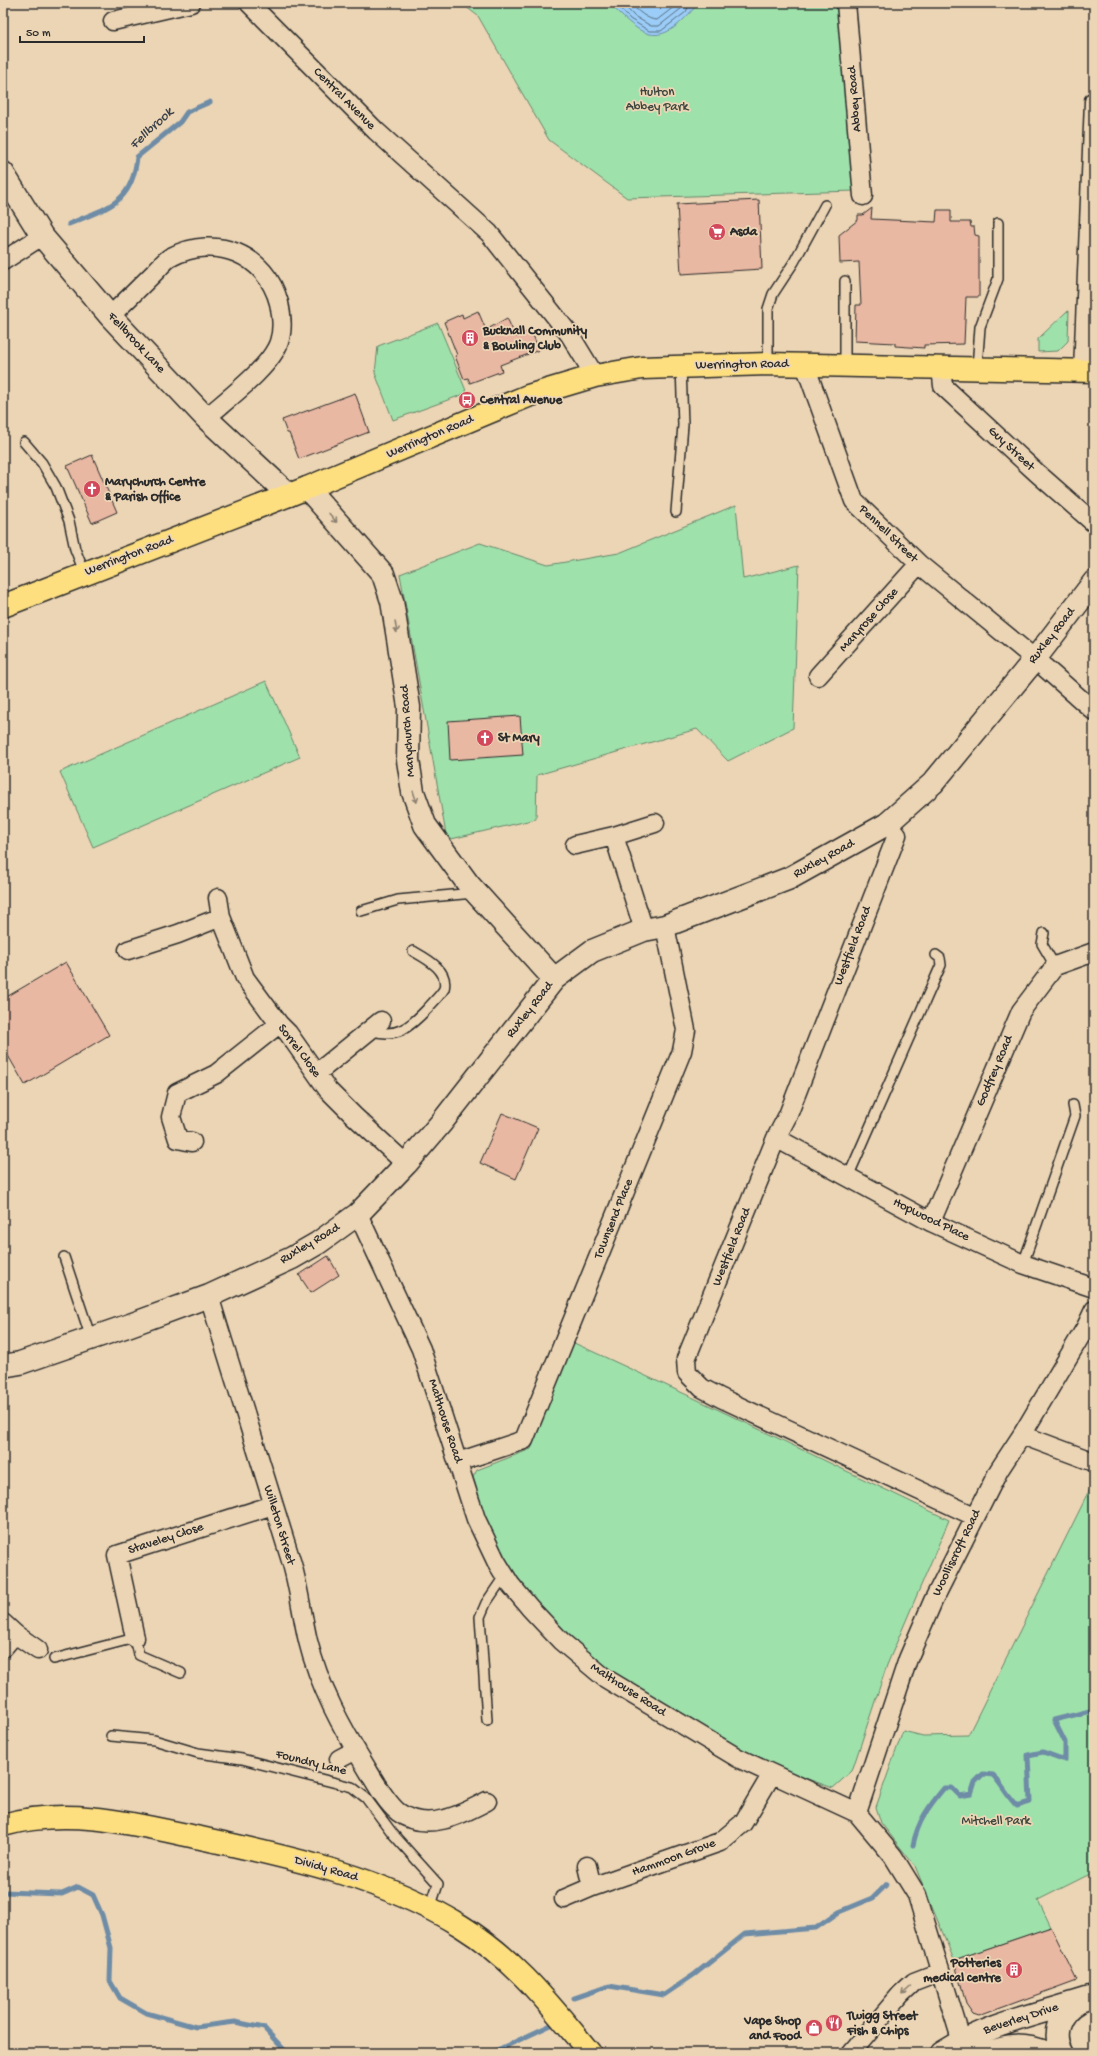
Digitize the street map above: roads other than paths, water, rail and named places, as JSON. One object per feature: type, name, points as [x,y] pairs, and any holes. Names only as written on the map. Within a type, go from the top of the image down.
[{"type":"main road","name":"Werrington Road","points":[[3,606],[298,492],[528,396],[595,376],[642,368],[768,364],[1088,371]]},
{"type":"main road","name":"Dividy Road","points":[[3,1825],[43,1816],[69,1816],[110,1820],[181,1834],[327,1868],[378,1885],[430,1908],[462,1927],[506,1959],[530,1981],[590,2053]]},
{"type":"street","points":[[113,21],[192,3]]},
{"type":"street","name":"Central Avenue","points":[[249,3],[376,131],[489,233],[570,335],[595,376]]},
{"type":"street","name":"Abbey Road","points":[[846,3],[863,196]]},
{"type":"street","points":[[1088,371],[1094,101]]},
{"type":"street","name":"Fellbrook Lane","points":[[3,173],[42,236],[110,316],[206,418],[298,492]]},
{"type":"street","points":[[3,261],[42,236]]},
{"type":"street","points":[[110,316],[170,257],[197,248],[221,248],[248,257],[265,273],[276,291],[282,317],[279,343],[264,366],[206,418]]},
{"type":"street","name":"Pennell Street","points":[[805,365],[854,501],[920,564],[1035,659],[1094,711]]},
{"type":"street","name":"Guy Street","points":[[941,367],[943,386],[1036,472],[1094,523]]},
{"type":"street","name":"Marychurch Road","points":[[298,492],[383,574],[392,601],[409,707],[408,760],[413,792],[425,825],[476,892],[554,979]]},
{"type":"street","name":"Maryrose Close","points":[[818,676],[920,564]]},
{"type":"street","name":"Ruxley Road","points":[[3,1366],[20,1362],[91,1338],[209,1296],[292,1258],[318,1243],[358,1214],[406,1164],[442,1122],[554,979],[592,950],[644,930],[665,926],[790,878],[887,824],[934,783],[1035,659],[1094,582]]},
{"type":"street","points":[[575,845],[614,836],[655,823]]},
{"type":"street","name":"Westfield Road","points":[[887,824],[897,835],[788,1115],[776,1138],[686,1359],[686,1373],[702,1388],[718,1397],[974,1516]]},
{"type":"street","points":[[614,836],[644,930]]},
{"type":"street","name":"Sorrel Close","points":[[218,898],[221,917],[245,978],[317,1073],[328,1090],[406,1164]]},
{"type":"street","points":[[128,950],[178,934],[221,917]]},
{"type":"street","name":"Townsend Place","points":[[458,1462],[524,1440],[682,1051],[686,1030],[665,926]]},
{"type":"street","points":[[1055,966],[1094,952]]},
{"type":"street","name":"Godfrey Road","points":[[931,1222],[1021,1011],[1055,966]]},
{"type":"street","points":[[192,1142],[178,1139],[171,1117],[178,1093],[216,1074],[279,1024]]},
{"type":"street","points":[[317,1073],[375,1026]]},
{"type":"street","name":"Hopwood Place","points":[[776,1138],[931,1222],[1023,1264],[1094,1288]]},
{"type":"street","name":"Malthouse Road","points":[[358,1214],[421,1349],[476,1518],[505,1575],[530,1608],[561,1641],[604,1678],[738,1758],[857,1813],[893,1856],[917,1895],[940,1972],[969,2047]]},
{"type":"street","name":"Willeton Street","points":[[209,1296],[292,1567],[308,1642],[326,1692],[343,1730],[388,1801],[404,1815],[420,1821],[434,1822],[471,1817],[487,1801]]},
{"type":"street","name":"Woolliscroft Road","points":[[857,1813],[908,1659],[933,1601],[974,1516],[999,1470],[1022,1435],[1086,1327],[1094,1310]]},
{"type":"street","points":[[1022,1435],[1094,1462]]},
{"type":"street","name":"Staveley Close","points":[[135,1638],[117,1555],[273,1505]]},
{"type":"street","points":[[3,1648],[9,1628],[38,1650]]},
{"type":"street","points":[[339,1759],[356,1750]]},
{"type":"street","name":"Hammoon Grove","points":[[564,1899],[592,1887],[720,1842],[743,1823],[772,1774]]},
{"type":"street","points":[[587,1866],[592,1887]]},
{"type":"street","points":[[851,2053],[901,1994],[914,1982],[940,1972]]},
{"type":"street","points":[[1062,2053],[1057,2039],[1060,2020],[1070,2007],[1089,1998]]},
{"type":"street","name":"Beverley Drive","points":[[942,2053],[969,2047],[999,2025],[1089,1998]]},
{"type":"street","name":"Beverley Drive","points":[[988,2053],[1006,2046],[1033,2048],[1046,2053]]},
{"type":"lane","points":[[768,364],[768,309],[773,294],[794,262],[825,205]]},
{"type":"lane","points":[[977,368],[980,327],[998,278],[998,224]]},
{"type":"lane","points":[[845,365],[846,281]]},
{"type":"lane","points":[[676,512],[683,424],[681,366]]},
{"type":"lane","points":[[24,442],[42,463],[56,487],[69,521],[75,549],[85,574]]},
{"type":"lane","points":[[361,911],[398,900],[476,892]]},
{"type":"lane","points":[[1044,933],[1042,944],[1055,966]]},
{"type":"lane","points":[[375,1026],[379,1033],[395,1032],[409,1027],[444,989],[445,980],[438,968],[413,950]]},
{"type":"lane","points":[[848,1177],[941,965],[940,958],[936,955]]},
{"type":"lane","points":[[1023,1264],[1075,1116],[1073,1105]]},
{"type":"lane","points":[[64,1257],[91,1338]]},
{"type":"lane","points":[[487,1720],[480,1617],[486,1603],[505,1575]]},
{"type":"lane","points":[[54,1659],[135,1638],[139,1655],[181,1673]]},
{"type":"lane","name":"Foundry Lane","points":[[111,1736],[154,1740],[198,1753],[242,1759],[352,1787],[366,1798],[393,1834],[438,1884],[430,1908]]},
{"type":"water","points":[[609,3],[694,3],[695,7],[682,21],[671,29],[661,34],[651,34],[642,31],[632,24]]},
{"type":"waterway","name":"Fellbrook","points":[[69,224],[106,208],[115,202],[123,195],[130,185],[137,157],[180,122],[187,112],[210,102]]},
{"type":"waterway","points":[[913,1845],[921,1821],[944,1788],[952,1788],[960,1796],[971,1794],[975,1782],[983,1774],[993,1775],[1017,1806],[1030,1802],[1028,1755],[1043,1752],[1065,1760],[1065,1742],[1054,1720],[1094,1710]]},
{"type":"waterway","points":[[574,1998],[609,1986],[664,1995],[695,1974],[745,1934],[816,1928],[839,1912],[873,1898],[887,1884]]},
{"type":"waterway","points":[[3,1892],[62,1894],[78,1887],[93,1895],[102,1915],[111,1948],[110,1981],[120,1998],[146,2013],[196,2027],[235,2022],[264,2028],[287,2053]]},
{"type":"waterway","points":[[491,2053],[551,2025]]},
{"type":"place","name":"Asda","points":[[717,232]]},
{"type":"place","name":"Bucknall Community & Bowling Club","points":[[470,338]]},
{"type":"place","name":"Central Avenue","points":[[467,400]]},
{"type":"place","name":"Marychurch Centre & Parish Office","points":[[92,489]]},
{"type":"place","name":"St Mary","points":[[485,738]]},
{"type":"place","name":"Potteries medical centre","points":[[1014,1970]]},
{"type":"place","name":"Twigg Street Fish & Chips","points":[[834,2023]]},
{"type":"place","name":"Vape Shop and Food","points":[[814,2028]]},
{"type":"park label","name":"Hulton Abbey Park","points":[[657,100]]},
{"type":"park label","name":"Mitchell Park","points":[[996,1821]]}]
